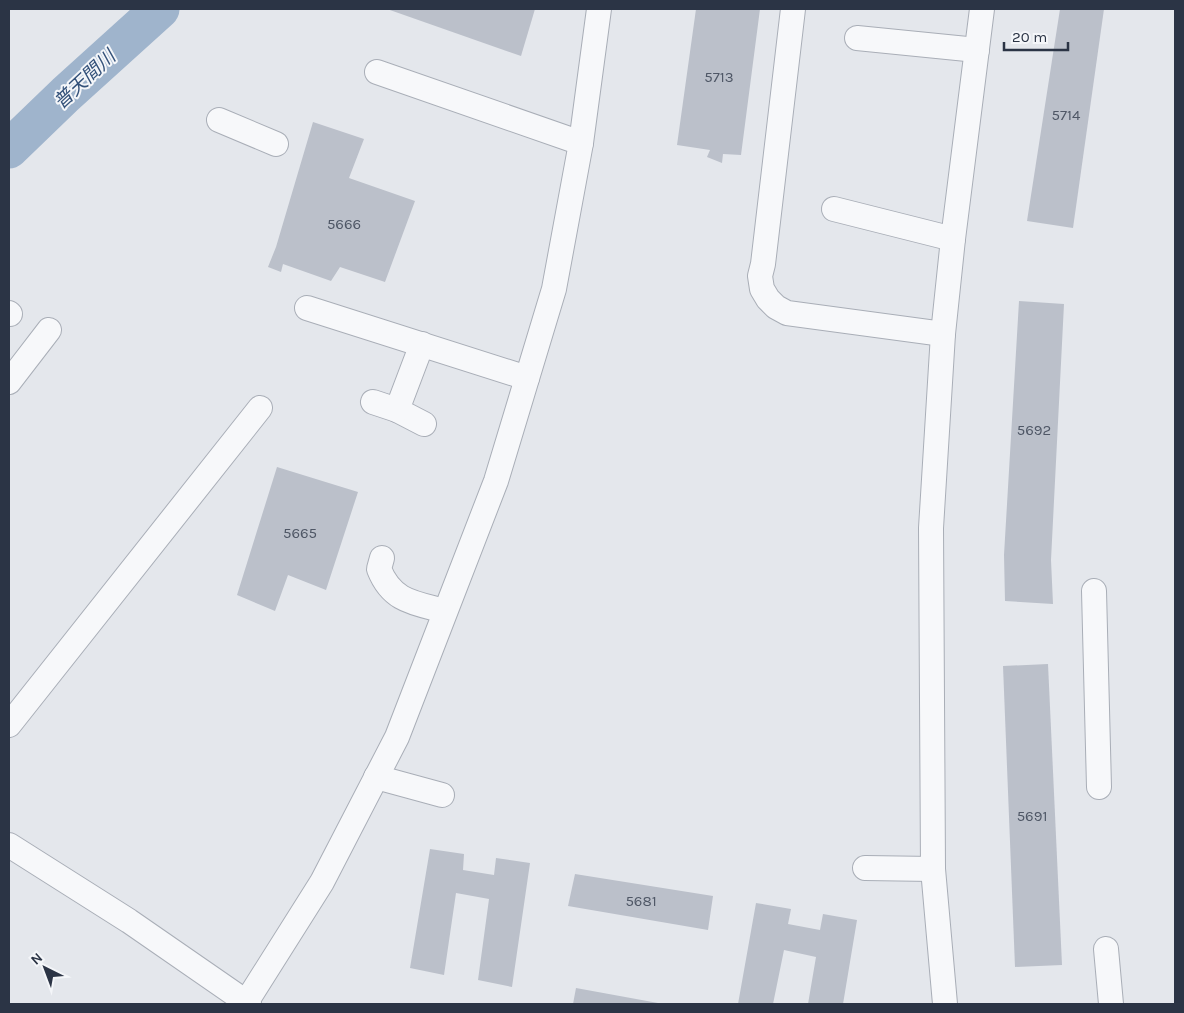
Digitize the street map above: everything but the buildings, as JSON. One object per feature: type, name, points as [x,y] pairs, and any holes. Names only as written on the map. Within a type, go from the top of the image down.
[{"type":"lane","points":[[9,845],[129,921],[247,1004],[322,882],[397,737],[496,481],[554,289],[581,143],[599,9]]},
{"type":"lane","points":[[793,9],[760,276],[762,289],[776,307],[787,314],[943,334]]},
{"type":"lane","points":[[945,1004],[934,869],[931,528],[943,334],[982,9]]},
{"type":"lane","points":[[858,38],[977,50]]},
{"type":"lane","points":[[377,72],[581,143]]},
{"type":"lane","points":[[219,120],[276,144]]},
{"type":"lane","points":[[834,209],[953,239]]},
{"type":"lane","points":[[307,308],[527,378]]},
{"type":"lane","points":[[9,382],[49,330]]},
{"type":"lane","points":[[397,410],[422,344]]},
{"type":"lane","points":[[374,402],[397,410],[424,424]]},
{"type":"lane","points":[[9,725],[260,408]]},
{"type":"lane","points":[[382,558],[379,569],[384,581],[393,592],[409,601],[445,611]]},
{"type":"lane","points":[[1094,591],[1099,787]]},
{"type":"lane","points":[[376,777],[442,795]]},
{"type":"lane","points":[[865,868],[934,869]]},
{"type":"lane","points":[[1106,949],[1111,1004]]},
{"type":"waterway","name":"普天間川","points":[[9,149],[66,94],[160,9]]}]
